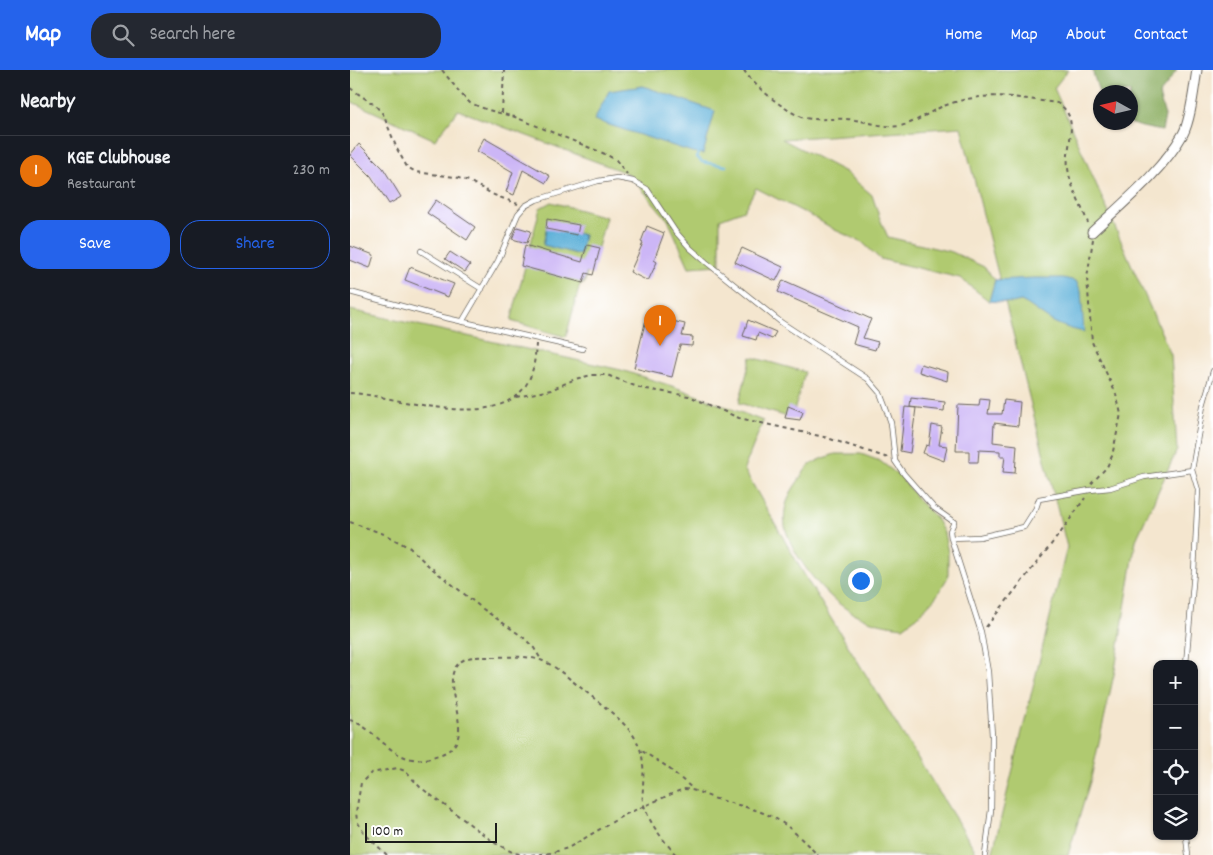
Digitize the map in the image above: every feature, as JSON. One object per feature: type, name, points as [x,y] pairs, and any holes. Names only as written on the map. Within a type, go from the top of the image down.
[{"type":"street","points":[[1092,232],[1156,170],[1184,133],[1197,70]]},
{"type":"lane","points":[[462,322],[498,262],[518,214],[525,206],[536,200],[598,180],[617,178],[633,181],[647,189],[675,231],[706,262],[782,323],[868,379],[880,393],[886,406],[891,423],[895,460],[904,474],[934,508],[954,522],[950,531],[951,538],[981,632],[988,672],[992,736],[990,810],[985,855]]},
{"type":"lane","points":[[421,251],[482,289]]},
{"type":"lane","points":[[350,292],[462,322],[583,349]]},
{"type":"lane","points":[[1186,660],[1194,572],[1198,490],[1192,470],[1203,406],[1213,370]]},
{"type":"lane","points":[[951,538],[980,537],[1024,527],[1036,508],[1038,499],[1110,488],[1144,477],[1192,470]]},
{"type":"lane","points":[[1186,840],[1188,855]]},
{"type":"path","points":[[442,70],[461,94],[470,102],[515,117],[605,154],[616,160],[633,181]]},
{"type":"path","points":[[502,114],[504,70]]},
{"type":"path","points":[[744,70],[756,85],[793,113],[803,118],[818,120],[853,120],[886,126],[900,126],[943,106],[975,97],[1007,97],[1057,103],[1064,107],[1071,119],[1072,132],[1068,154],[1071,182],[1092,232],[1093,239],[1087,278],[1092,342],[1116,394],[1121,414],[1112,456],[1107,467],[1082,492]]},
{"type":"path","points":[[350,88],[376,106],[383,114],[397,150],[407,167],[416,172],[455,177],[469,182],[494,196],[525,206]]},
{"type":"path","points":[[516,397],[527,384],[533,369],[537,339]]},
{"type":"path","points":[[350,392],[442,409],[472,409],[497,405],[516,397],[551,390],[575,379],[592,375],[607,375],[640,388],[689,396],[738,418],[824,436],[895,460]]},
{"type":"path","points":[[981,632],[1061,532],[1090,490]]},
{"type":"path","points":[[350,522],[384,534],[410,548],[429,566],[483,609],[523,637],[534,648],[542,661]]},
{"type":"path","points":[[350,720],[366,728],[381,743],[402,756],[412,759],[425,759],[445,753],[457,740],[459,728],[452,681],[458,664],[466,658],[476,657],[521,658],[542,661],[559,671],[604,707],[631,732],[642,750],[644,761],[643,799],[651,823],[676,855]]},
{"type":"path","points":[[642,750],[666,766],[693,789],[713,798],[757,810],[777,820],[792,830],[818,855]]},
{"type":"path","points":[[387,855],[364,833],[357,821],[356,812],[361,783],[371,773],[397,768],[404,771],[420,787],[495,843],[514,853],[526,855]]},
{"type":"path","points":[[531,855],[551,854],[568,848],[624,815],[683,789],[693,789]]},
{"type":"green space","points":[[350,70],[1068,70],[1054,88],[1171,355],[1177,450],[1136,540],[1115,670],[1091,778],[1068,855],[992,855],[1067,547],[961,127],[782,139],[845,172],[872,195],[888,237],[952,252],[984,267],[995,280],[989,301],[960,278],[880,259],[862,242],[835,230],[756,188],[744,210],[720,219],[720,265],[689,267],[668,220],[629,174],[458,110],[435,140],[350,101]]},
{"type":"green space","points":[[1092,70],[1177,70],[1159,95],[1165,116],[1162,131],[1138,126],[1138,85],[1097,85]]},
{"type":"green space","points":[[551,202],[606,217],[593,266],[589,265],[584,284],[580,284],[566,337],[511,321],[540,208]]},
{"type":"green space","points":[[350,310],[621,370],[675,387],[763,421],[744,469],[809,583],[978,855],[350,855]]},
{"type":"green space","points":[[751,357],[805,372],[792,418],[739,403]]},
{"type":"green space","points":[[835,454],[861,454],[880,461],[902,478],[919,501],[936,518],[944,533],[948,553],[948,577],[936,597],[918,616],[903,627],[872,621],[844,608],[812,576],[795,551],[789,538],[784,520],[787,502],[792,490],[810,465]]},
{"type":"water","points":[[643,86],[715,111],[703,154],[594,120],[609,91]]},
{"type":"water","points":[[547,225],[584,235],[580,255],[543,245]]},
{"type":"water","points":[[1063,278],[1076,281],[1081,291],[1084,332],[1053,322],[1021,301],[1012,303],[989,301],[995,280]]},
{"type":"building","points":[[484,138],[550,176],[546,183],[523,170],[514,195],[506,192],[513,172],[477,151]]},
{"type":"building","points":[[359,144],[383,168],[401,197],[389,204],[371,176],[350,155]]},
{"type":"building","points":[[436,200],[475,227],[467,240],[427,213]]},
{"type":"building","points":[[547,219],[579,225],[577,235],[546,229]]},
{"type":"building","points":[[647,226],[664,233],[654,260],[657,262],[648,281],[630,272],[643,243],[641,242]]},
{"type":"building","points":[[517,227],[531,231],[527,243],[512,239]]},
{"type":"building","points":[[525,245],[582,262],[587,245],[600,248],[593,275],[586,273],[583,283],[521,266]]},
{"type":"building","points":[[350,246],[374,255],[370,268],[350,260]]},
{"type":"building","points":[[742,248],[783,267],[776,281],[735,262]]},
{"type":"building","points":[[450,252],[470,265],[465,272],[445,259]]},
{"type":"building","points":[[410,267],[454,284],[448,297],[405,280]]},
{"type":"building","points":[[783,280],[871,319],[863,338],[878,342],[875,350],[853,344],[858,327],[778,292]]},
{"type":"building","points":[[647,315],[685,324],[682,336],[693,337],[692,346],[680,345],[672,377],[634,368]]},
{"type":"building","points":[[748,320],[776,332],[772,339],[758,333],[756,340],[743,336]]},
{"type":"building","points":[[921,364],[948,372],[947,381],[919,372]]},
{"type":"building","points":[[911,398],[945,402],[944,411],[910,407]]},
{"type":"building","points":[[980,399],[990,400],[988,414],[1002,414],[1004,400],[1020,402],[1018,426],[994,423],[993,442],[1017,445],[1015,473],[1003,472],[1005,456],[1000,456],[1000,451],[979,450],[978,462],[969,462],[969,451],[956,451],[958,405],[979,406]]},
{"type":"building","points":[[788,406],[803,412],[800,420],[785,418]]},
{"type":"building","points":[[905,407],[916,408],[910,453],[900,451]]},
{"type":"building","points":[[932,425],[942,427],[939,445],[947,446],[944,461],[923,453],[926,445],[929,446]]},
{"type":"waterway","points":[[698,153],[697,157],[702,162],[726,166]]},
{"type":"place","name":"KGE Clubhouse","points":[[660,346]]}]
